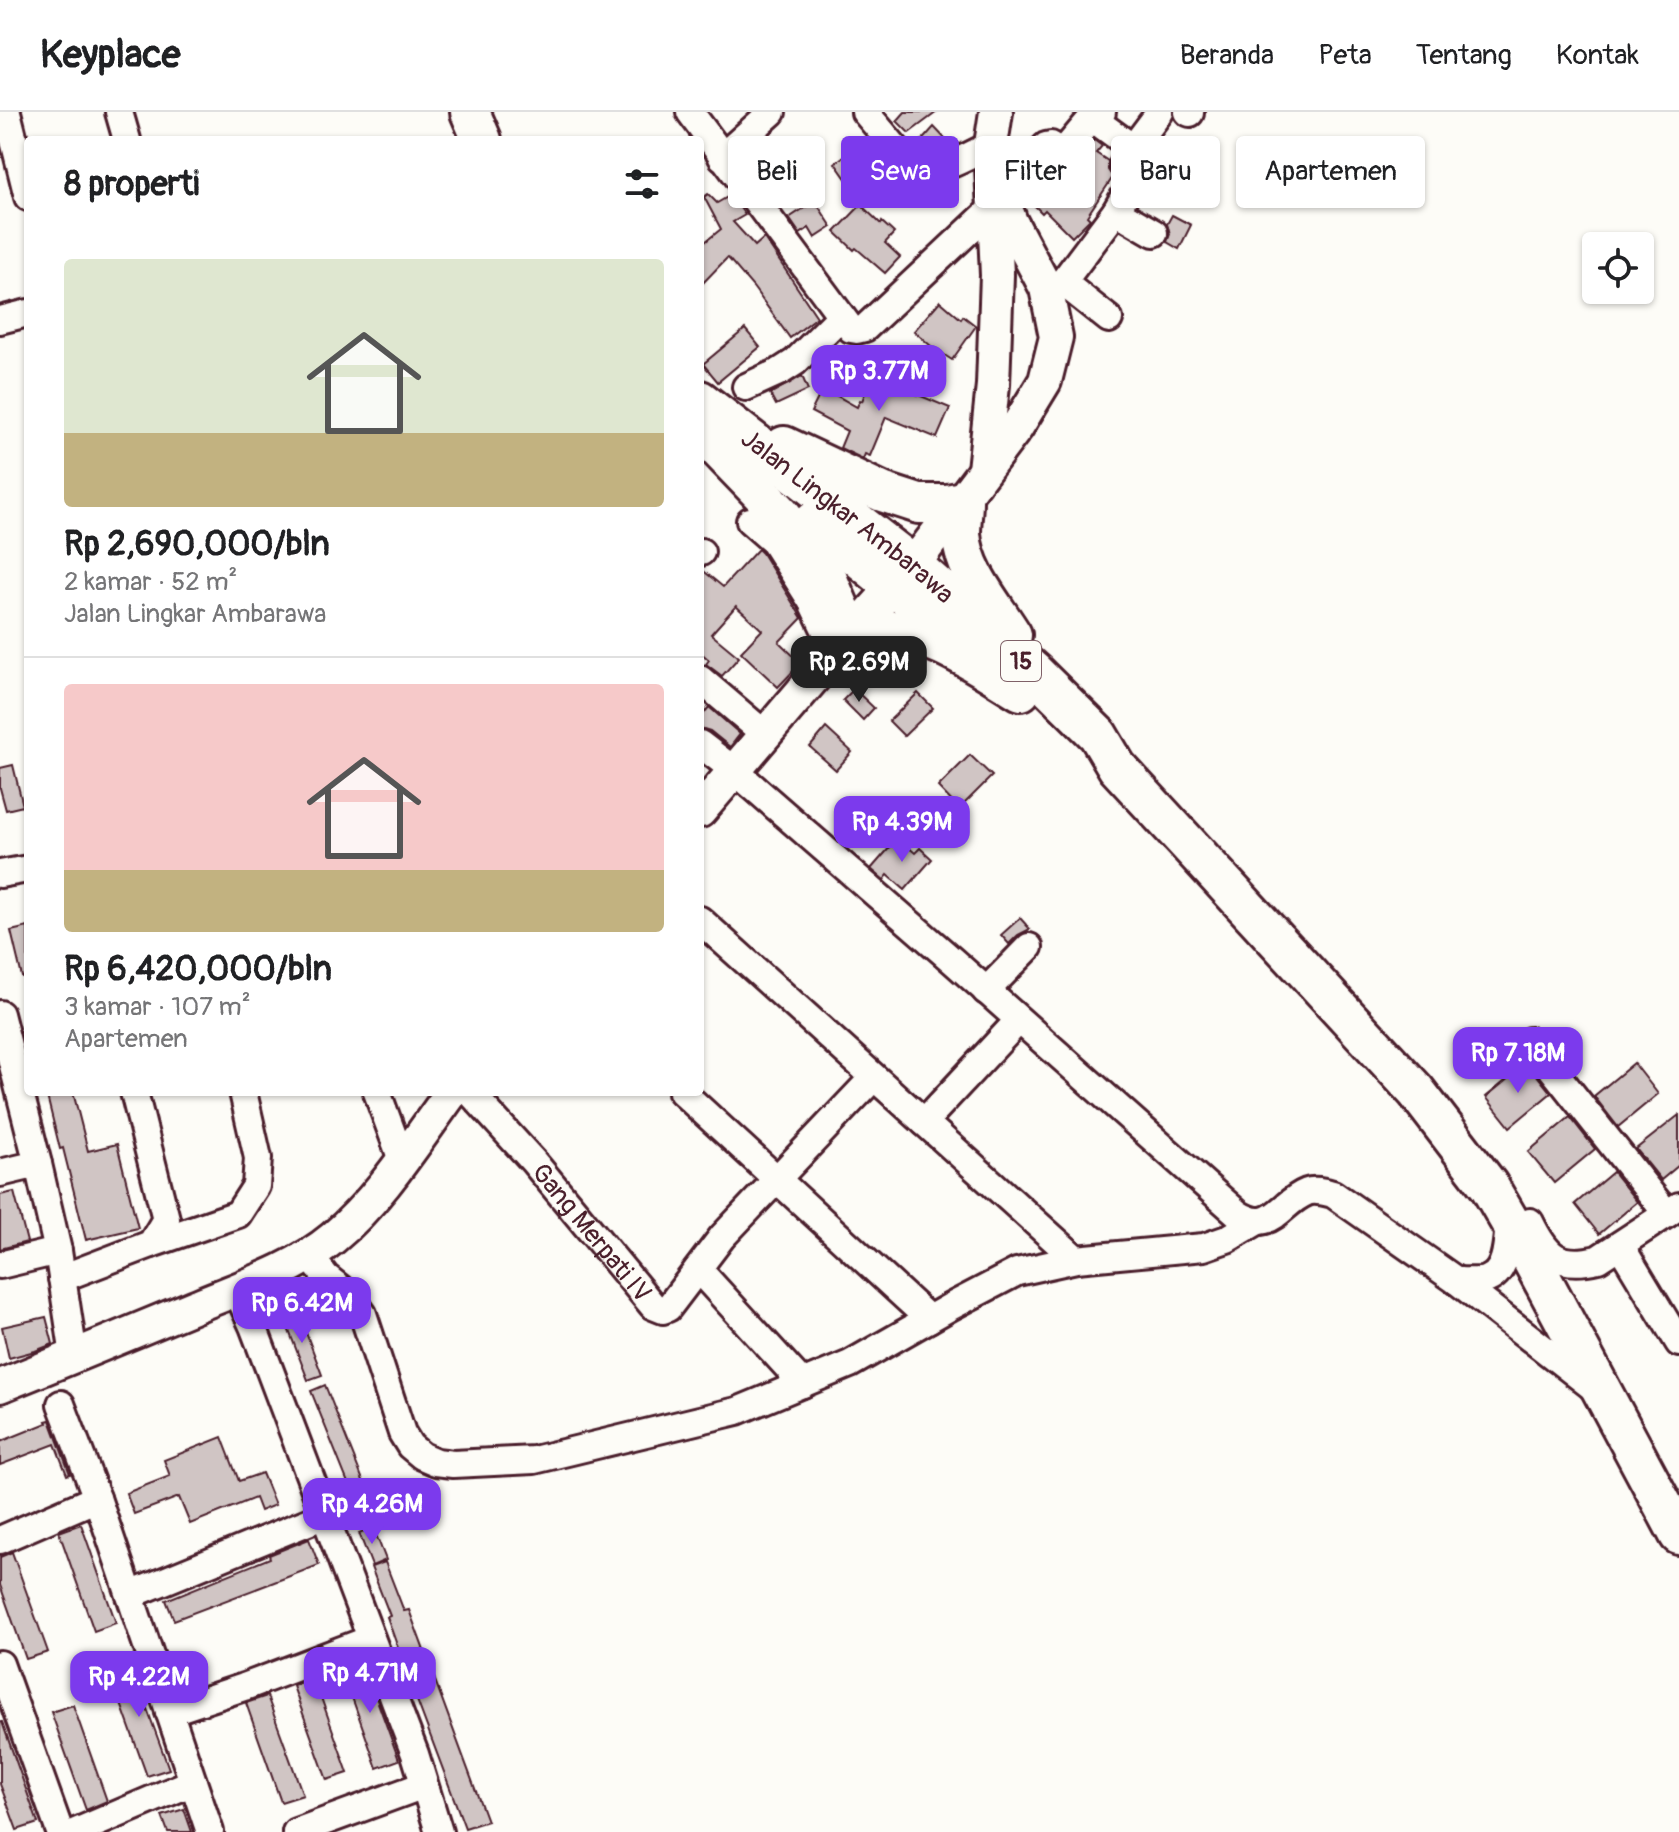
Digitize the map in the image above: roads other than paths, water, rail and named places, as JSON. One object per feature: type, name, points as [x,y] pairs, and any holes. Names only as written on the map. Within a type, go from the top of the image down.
[{"type":"highway","points":[[470,112],[480,136]]},
{"type":"highway","points":[[704,418],[800,454],[882,492],[919,504],[963,501],[961,535],[968,560],[1027,681]]},
{"type":"highway","points":[[704,419],[823,568],[843,643],[880,629],[913,633],[1027,681]]},
{"type":"highway","name":"Jalan Lingkar Ambarawa","points":[[704,419],[904,576],[1027,681],[1098,735],[1117,767],[1416,1091],[1489,1186]]},
{"type":"highway","name":"15","points":[[1489,1186],[1679,1535]]},
{"type":"main road","points":[[995,136],[996,112]]},
{"type":"main road","points":[[984,470],[993,385],[997,275],[994,208]]},
{"type":"main road","points":[[704,806],[904,576],[1017,427],[1045,381],[1056,337],[1046,288],[1006,208]]},
{"type":"main road","points":[[0,1386],[236,1289],[313,1253],[335,1237],[374,1197],[449,1096]]},
{"type":"street","points":[[7,112],[24,181]]},
{"type":"street","points":[[119,112],[126,136]]},
{"type":"street","points":[[690,112],[851,329],[865,328],[975,197]]},
{"type":"street","points":[[722,157],[772,112]]},
{"type":"street","points":[[865,112],[915,171],[975,173]]},
{"type":"street","points":[[1142,136],[1160,112]]},
{"type":"street","points":[[1077,136],[1090,120],[1099,116],[1120,136]]},
{"type":"street","points":[[1109,319],[1065,284],[1065,279],[1118,208]]},
{"type":"street","points":[[1116,211],[1154,233]]},
{"type":"street","points":[[0,320],[24,314]]},
{"type":"street","points":[[746,387],[795,362],[841,316]]},
{"type":"street","points":[[750,521],[774,542],[812,602],[843,643]]},
{"type":"street","points":[[704,682],[766,735]]},
{"type":"street","points":[[704,747],[1237,1213],[1256,1222]]},
{"type":"street","points":[[0,874],[24,870]]},
{"type":"street","points":[[704,924],[1076,1259]]},
{"type":"street","points":[[986,991],[1029,947]]},
{"type":"street","points":[[0,1014],[7,1073],[38,1164],[58,1251],[74,1356]]},
{"type":"street","points":[[924,1122],[1018,1021]]},
{"type":"street","points":[[1489,1186],[1509,1194],[1525,1213],[1545,1248],[1572,1263],[1598,1259],[1673,1210],[1530,1041]]},
{"type":"street","name":"Gang Merpati IV","points":[[474,1096],[542,1172],[653,1306],[663,1310],[668,1308],[722,1237],[873,1078]]},
{"type":"street","points":[[135,1096],[166,1219],[151,1244]]},
{"type":"street","points":[[62,1278],[238,1214],[256,1186],[258,1158],[244,1096]]},
{"type":"street","points":[[378,1096],[402,1160]]},
{"type":"street","points":[[686,1096],[929,1319]]},
{"type":"street","points":[[0,1173],[38,1164]]},
{"type":"street","points":[[313,1253],[326,1277],[351,1297],[363,1314],[406,1440],[422,1456],[453,1464],[534,1460],[737,1411],[850,1364],[1017,1272],[1076,1259],[1204,1247],[1227,1239],[1256,1222],[1267,1220],[1306,1193],[1319,1191],[1333,1194],[1457,1281],[1603,1395]]},
{"type":"street","points":[[1457,1281],[1490,1279],[1498,1272],[1505,1254],[1509,1223]]},
{"type":"street","points":[[1620,1245],[1679,1343]]},
{"type":"street","points":[[0,1265],[58,1251]]},
{"type":"street","points":[[698,1269],[803,1384]]},
{"type":"street","points":[[236,1289],[253,1326],[415,1754],[439,1832]]},
{"type":"street","points":[[61,1404],[97,1498],[210,1832]]},
{"type":"street","points":[[0,1540],[97,1498]]},
{"type":"street","points":[[130,1595],[325,1515]]},
{"type":"street","points":[[169,1712],[371,1639]]},
{"type":"street","points":[[0,1664],[60,1832]]},
{"type":"street","points":[[76,1832],[193,1782]]},
{"type":"street","points":[[296,1832],[424,1785]]}]
